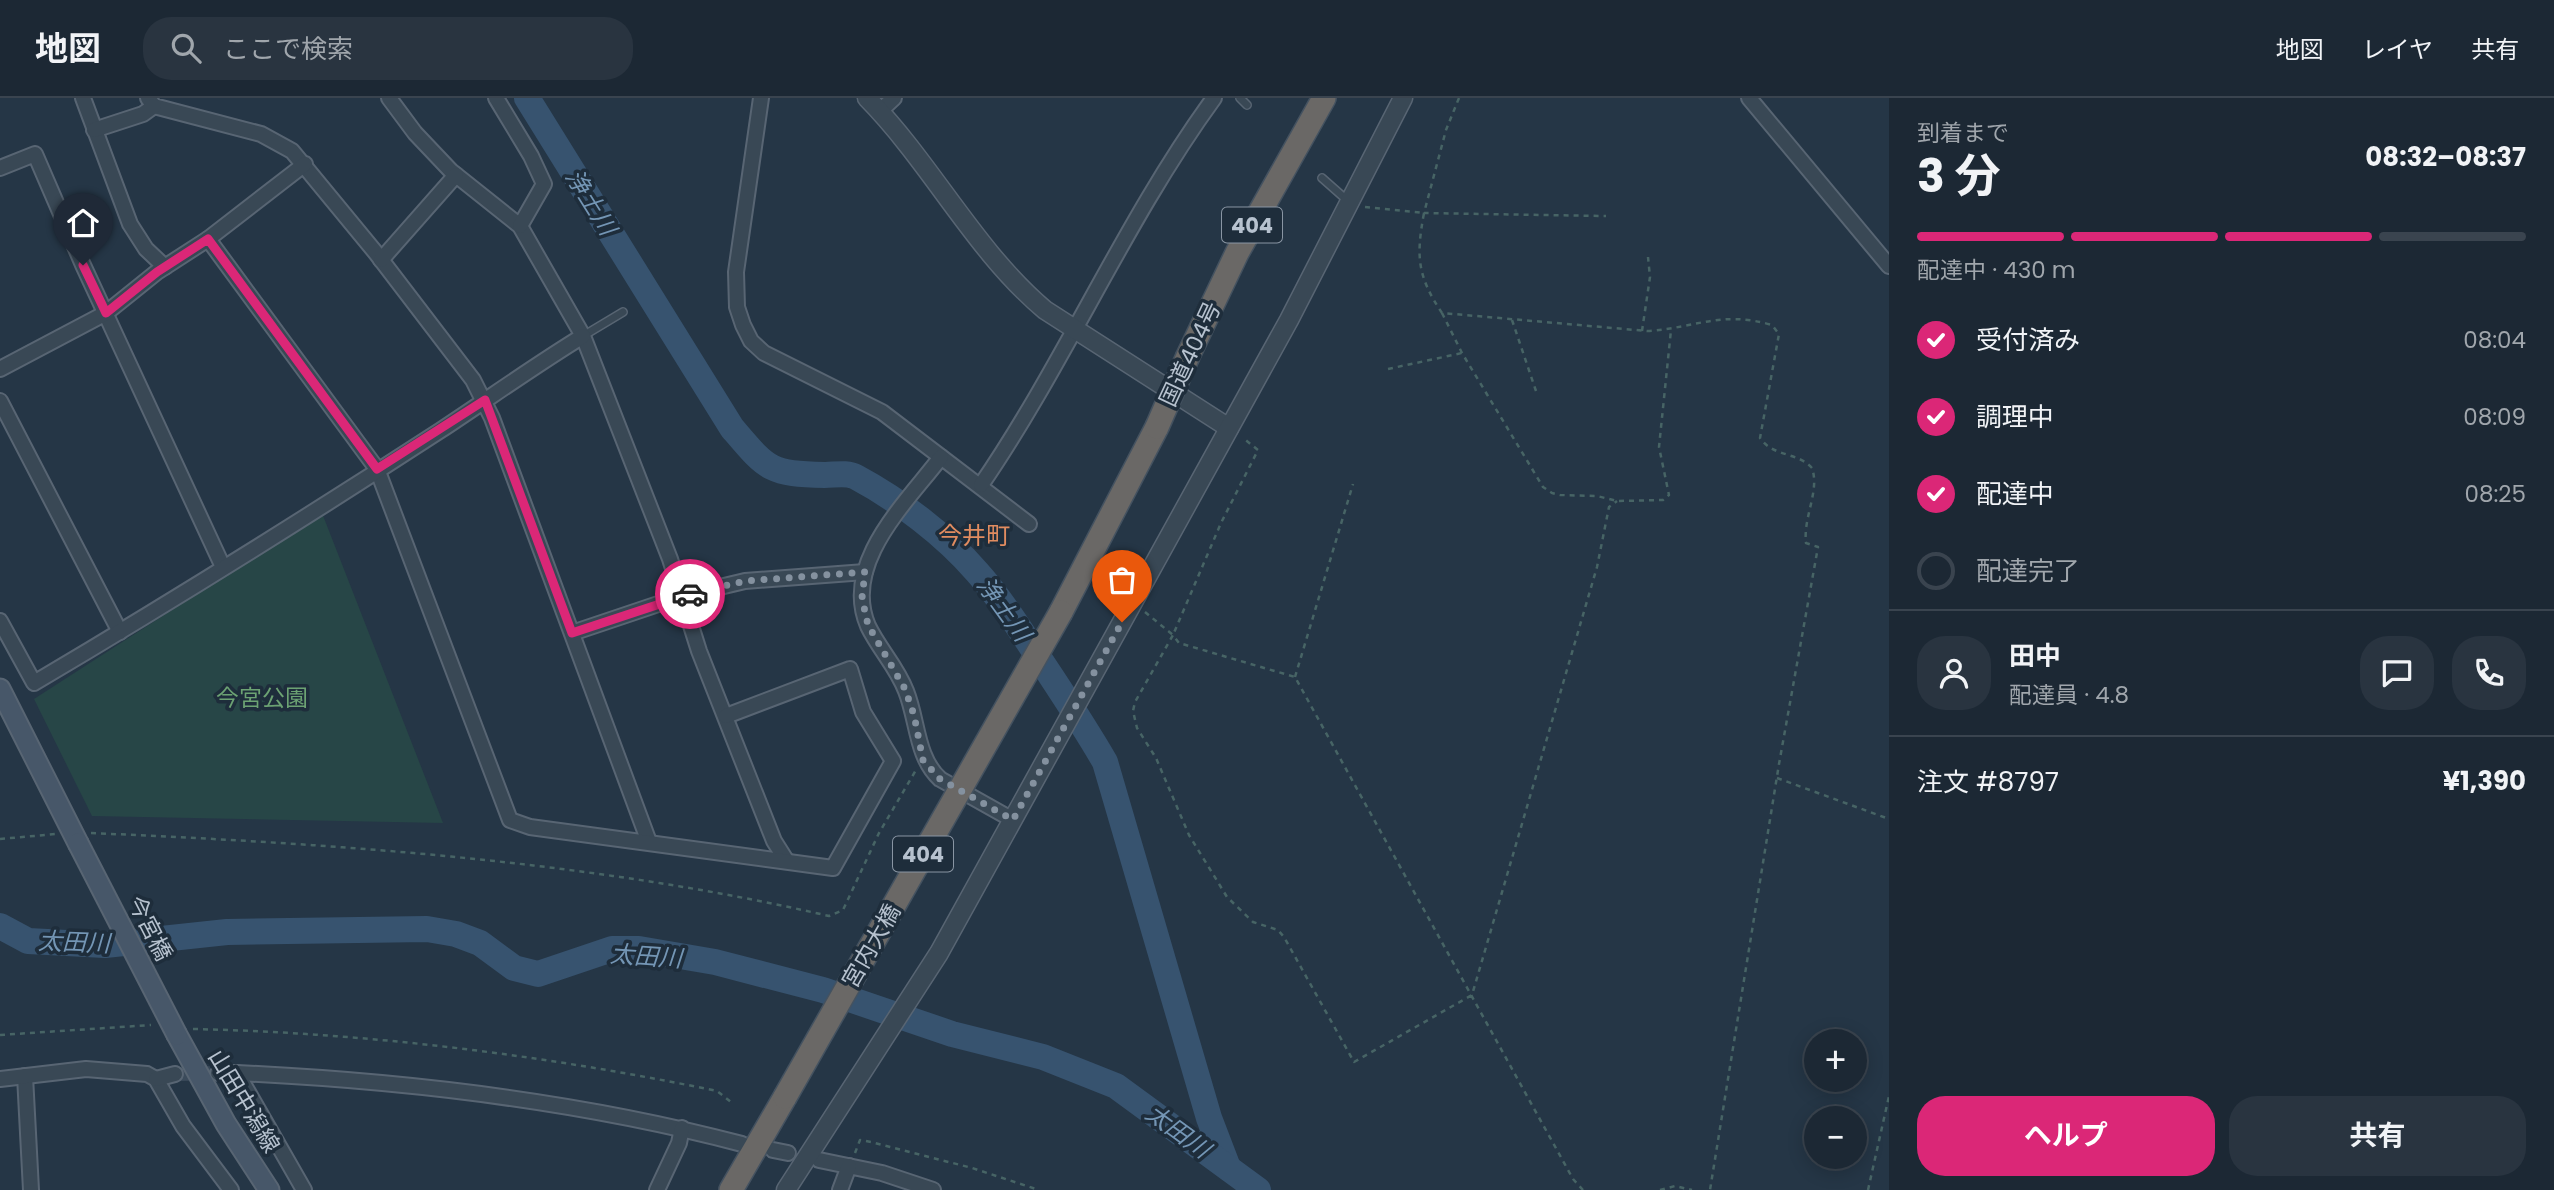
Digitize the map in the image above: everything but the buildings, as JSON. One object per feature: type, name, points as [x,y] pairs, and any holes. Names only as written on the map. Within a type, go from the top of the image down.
[{"type":"highway","name":"国道404号","points":[[1061,612],[1157,427],[1237,253],[1324,98]]},
{"type":"highway","name":"宮内大橋","points":[[731,1190],[1061,612]]},
{"type":"main road","points":[[0,689],[76,838]]},
{"type":"main road","name":"今宮橋","points":[[76,838],[184,1032]]},
{"type":"main road","name":"山田中潟線","points":[[184,1032],[226,1124],[269,1190]]},
{"type":"street","points":[[83,98],[130,224],[146,249],[165,267]]},
{"type":"street","points":[[389,98],[415,133],[456,175],[520,226],[583,336],[600,376],[699,651],[774,841],[786,860]]},
{"type":"street","points":[[496,98],[531,156],[544,184],[520,226]]},
{"type":"street","points":[[761,98],[736,272],[737,307],[751,341],[764,353],[881,412],[981,485],[1028,524]]},
{"type":"street","points":[[894,98],[873,104],[919,157],[999,264],[1045,310],[1229,428]]},
{"type":"street","points":[[981,485],[1016,435],[1073,329],[1154,191],[1214,98]]},
{"type":"street","points":[[786,1190],[939,953],[1229,428],[1403,98]]},
{"type":"street","points":[[1749,98],[1889,266]]},
{"type":"street","points":[[94,130],[143,114],[151,102],[261,134],[292,151],[305,164],[381,260],[473,380],[485,400],[649,842]]},
{"type":"street","points":[[0,168],[36,155],[223,567]]},
{"type":"street","points":[[0,369],[106,313],[305,164]]},
{"type":"street","points":[[381,260],[456,175]]},
{"type":"street","points":[[208,239],[377,469],[510,820],[530,827],[833,868],[893,761],[890,752],[863,712],[850,669],[726,716]]},
{"type":"street","points":[[0,621],[34,683],[223,567],[583,336]]},
{"type":"street","points":[[0,401],[120,632]]},
{"type":"street","points":[[941,457],[880,537],[865,572],[862,598],[868,625],[905,689],[914,715],[923,760],[940,779],[1013,820]]},
{"type":"street","points":[[572,633],[681,596],[745,581],[865,572]]},
{"type":"street","points":[[0,1079],[86,1069],[134,1071],[156,1079],[175,1074]]},
{"type":"street","points":[[218,1073],[326,1077],[438,1089],[585,1110],[682,1128],[742,1144]]},
{"type":"street","points":[[237,1073],[304,1190]]},
{"type":"street","points":[[25,1076],[31,1190]]},
{"type":"street","points":[[156,1079],[184,1126],[231,1190]]},
{"type":"street","points":[[657,1190],[679,1143],[682,1128]]},
{"type":"street","points":[[773,1150],[788,1153]]},
{"type":"street","points":[[819,1160],[933,1190]]},
{"type":"street","points":[[840,1190],[849,1166]]},
{"type":"lane","points":[[1240,98],[1247,105]]},
{"type":"lane","points":[[1322,178],[1350,203]]},
{"type":"lane","points":[[583,336],[623,312]]},
{"type":"path","points":[[1459,98],[1441,149],[1424,213],[1419,248],[1420,272],[1462,353],[1543,487],[1560,495],[1597,496],[1617,501],[1663,500],[1669,495],[1659,447],[1671,330]]},
{"type":"path","points":[[1350,203],[1424,213],[1606,216]]},
{"type":"path","points":[[1642,331],[1650,277],[1648,257]]},
{"type":"path","points":[[1441,313],[1642,331],[1671,330],[1727,317],[1749,318],[1772,325],[1779,334],[1760,438],[1772,451],[1808,464],[1814,474],[1813,493],[1804,527],[1806,543],[1818,547],[1777,778],[1710,1190]]},
{"type":"path","points":[[1512,320],[1536,391]]},
{"type":"path","points":[[1388,369],[1462,353]]},
{"type":"path","points":[[1229,428],[1258,450],[1221,523],[1173,635],[1135,702],[1133,711],[1137,728],[1156,758],[1189,835],[1227,897],[1253,922],[1278,930],[1284,937],[1354,1062],[1472,995],[1597,566],[1609,507],[1617,501]]},
{"type":"path","points":[[1295,677],[1353,484]]},
{"type":"path","points":[[1107,582],[1117,591]]},
{"type":"path","points":[[1143,610],[1179,643],[1295,677],[1573,1179],[1583,1190]]},
{"type":"path","points":[[0,839],[76,838],[383,850],[617,875],[706,889],[829,916],[844,910],[879,833],[923,760]]},
{"type":"path","points":[[1777,778],[1889,819]]},
{"type":"path","points":[[0,1035],[151,1024]]},
{"type":"path","points":[[184,1032],[409,1042],[514,1053],[717,1091],[731,1102]]},
{"type":"path","points":[[1868,1190],[1889,1096]]},
{"type":"path","points":[[849,1166],[860,1140],[972,1168],[1039,1190]]},
{"type":"path","points":[[1660,1190],[1675,1186],[1692,1190]]},
{"type":"green space","name":"今宮公園","points":[[322,513],[443,823],[92,816],[34,699]]},
{"type":"waterway","name":"浄土川","points":[[527,98],[732,428],[753,452],[771,466],[792,473],[852,475],[889,496],[921,519],[951,545],[986,583],[1061,691],[1105,762],[1209,1118],[1227,1165]]},
{"type":"waterway","name":"太田川","points":[[0,926],[28,941],[105,945],[227,932],[427,929],[456,934],[480,943],[514,968],[538,974],[612,949],[639,949],[715,962],[823,990],[952,1034],[1043,1057],[1116,1086],[1258,1190]]},
{"type":"tunnel","points":[[175,1074],[218,1073]]},
{"type":"way so far","points":[[690,594],[745,581],[865,572],[862,598],[868,625],[905,689],[914,715],[923,760],[940,779],[1013,820],[1122,622]]},
{"type":"district","name":"今井町","points":[[974,535]]},
{"type":"route","points":[[83,265],[106,313],[157,272],[208,239],[377,469],[485,400],[572,633],[690,594]]}]
